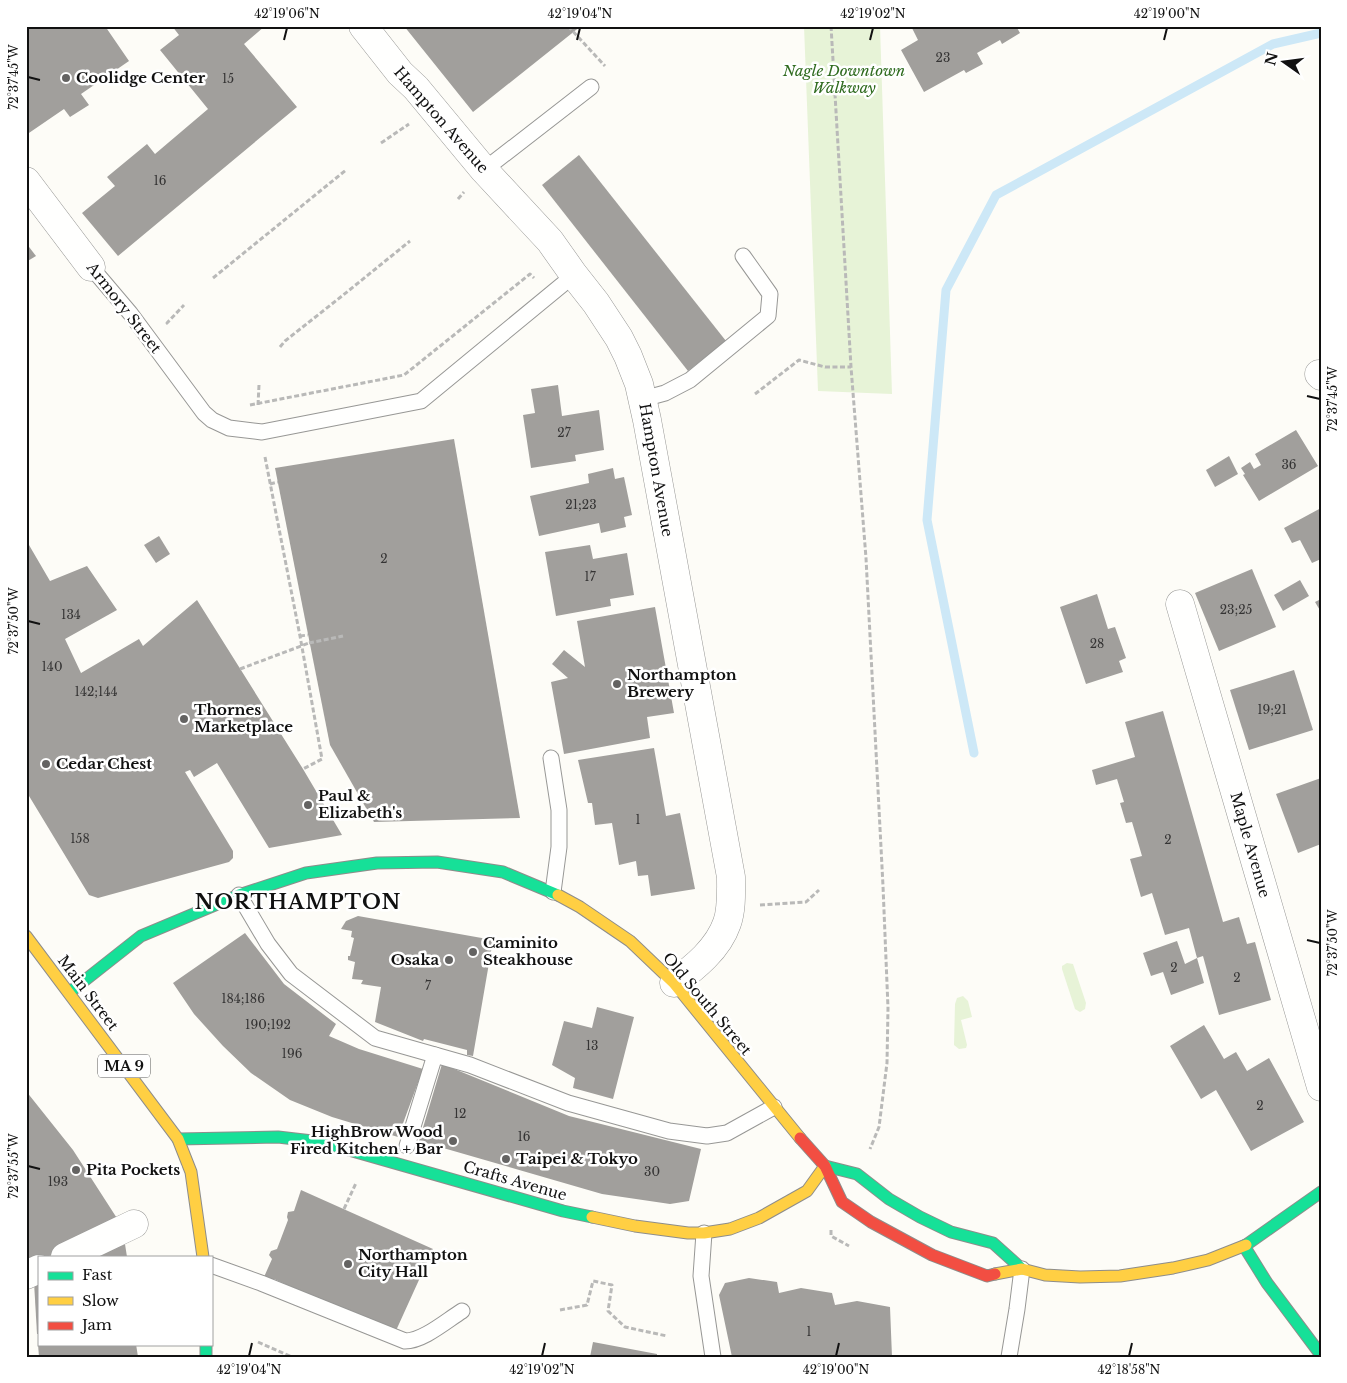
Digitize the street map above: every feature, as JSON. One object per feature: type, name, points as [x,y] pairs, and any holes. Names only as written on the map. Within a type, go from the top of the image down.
[{"type":"main road","name":"Old South Street","points":[[70,992],[141,936],[239,895],[306,873],[377,863],[437,862],[502,872],[553,892],[580,907],[630,942],[674,983],[774,1107],[825,1166],[842,1202],[898,1238],[932,1255],[987,1276],[1022,1269],[1045,1275],[1120,1276],[1173,1268],[1208,1260],[1244,1246],[1321,1192]]},
{"type":"main road","name":"Main Street","points":[[26,936],[70,992],[178,1139],[191,1172],[200,1223],[203,1256]]},
{"type":"main road","name":"Crafts Avenue","points":[[178,1139],[278,1137],[321,1142],[563,1211],[635,1226],[688,1233],[704,1233],[730,1228],[759,1218],[807,1191],[825,1166]]},
{"type":"main road","name":"Old South Street","points":[[825,1166],[857,1174],[889,1199],[951,1232],[993,1243],[1022,1269]]},
{"type":"main road","points":[[1244,1246],[1321,1355]]},
{"type":"street","name":"Hampton Avenue","points":[[363,26],[400,73],[416,88],[484,170],[550,241],[596,303],[619,338],[634,370],[643,399],[731,877],[728,922],[712,949],[694,968],[674,983]]},
{"type":"street","name":"Armory Street","points":[[26,181],[91,267]]},
{"type":"street","name":"Maple Avenue","points":[[1180,604],[1321,1087]]},
{"type":"street","points":[[67,1256],[134,1224]]},
{"type":"street","points":[[26,1275],[38,1269]]},
{"type":"lane","points":[[484,170],[590,87]]},
{"type":"lane","points":[[643,399],[665,393],[690,380],[768,316],[770,294],[743,256]]},
{"type":"lane","name":"Armory Street","points":[[91,267],[130,313],[204,413],[212,420],[229,428],[251,432],[271,431],[421,401],[574,275]]},
{"type":"lane","points":[[551,758],[559,810],[559,847],[553,892]]},
{"type":"lane","points":[[239,895],[268,944],[291,974],[376,1038],[470,1065],[568,1103],[669,1131],[707,1136],[727,1133],[774,1107]]},
{"type":"lane","points":[[407,1146],[435,1055]]},
{"type":"lane","points":[[704,1233],[700,1276],[713,1357]]},
{"type":"lane","points":[[212,1265],[269,1286],[405,1341],[412,1341],[420,1337],[462,1311]]},
{"type":"lane","points":[[1008,1357],[1018,1309],[1022,1269]]},
{"type":"path","points":[[568,26],[610,72]]},
{"type":"path","points":[[831,26],[851,367],[866,558],[887,988],[887,1063],[879,1127]]},
{"type":"path","points":[[381,143],[412,121]]},
{"type":"path","points":[[213,278],[346,170]]},
{"type":"path","points":[[280,347],[410,241]]},
{"type":"path","points":[[249,405],[404,375],[530,274],[536,281]]},
{"type":"path","points":[[173,330],[167,323],[184,305]]},
{"type":"path","points":[[755,394],[799,360],[825,367],[851,367]]},
{"type":"path","points":[[259,411],[260,386]]},
{"type":"path","points":[[265,458],[322,759],[303,769]]},
{"type":"path","points":[[270,484],[278,482]]},
{"type":"path","points":[[300,636],[308,635]]},
{"type":"path","points":[[240,669],[309,643],[343,636]]},
{"type":"path","points":[[756,905],[806,902],[819,890]]},
{"type":"path","points":[[344,1209],[356,1183]]},
{"type":"path","points":[[560,1310],[587,1305],[593,1281],[612,1285],[608,1311],[625,1327],[667,1336]]},
{"type":"path","points":[[258,1342],[292,1357]]},
{"type":"green space","name":"Nagle Downtown Walkway","points":[[804,26],[880,26],[892,394],[818,391]]},
{"type":"green space","points":[[1067,963],[1073,964],[1086,1003],[1085,1009],[1080,1012],[1075,1009],[1062,969],[1062,966]]},
{"type":"green space","points":[[963,996],[968,1001],[972,1017],[961,1020],[967,1045],[966,1048],[959,1049],[954,1045],[955,1004],[957,998]]},
{"type":"building","name":"Coolidge Center","points":[[26,26],[105,26],[129,61],[81,94],[89,105],[70,117],[64,109],[26,135]]},
{"type":"building","points":[[172,26],[265,26],[244,44],[297,107],[118,256],[82,213],[115,186],[107,177],[147,144],[155,154],[208,109],[160,50],[179,35]]},
{"type":"building","points":[[404,26],[460,27],[581,26],[473,112]]},
{"type":"building","points":[[911,26],[1016,26],[1020,33],[1002,44],[1000,40],[977,53],[983,64],[966,73],[964,70],[924,92],[901,50],[918,40]]},
{"type":"building","points":[[579,155],[726,341],[688,371],[542,185]]},
{"type":"building","points":[[26,243],[36,256],[26,262]]},
{"type":"building","points":[[558,385],[562,416],[599,410],[604,450],[575,455],[576,461],[531,468],[523,415],[535,413],[531,389]]},
{"type":"building","points":[[1296,430],[1318,466],[1259,501],[1243,475],[1245,474],[1241,468],[1250,462],[1254,469],[1261,465],[1255,454]]},
{"type":"building","points":[[454,439],[520,818],[374,822],[330,745],[275,468]]},
{"type":"building","points":[[1229,456],[1238,474],[1215,487],[1206,470]]},
{"type":"building","points":[[613,468],[615,479],[624,477],[632,515],[624,517],[626,527],[601,533],[599,523],[539,536],[530,496],[589,483],[588,474]]},
{"type":"building","points":[[1321,508],[1321,559],[1312,563],[1300,540],[1292,543],[1284,528]]},
{"type":"building","points":[[159,536],[170,554],[156,563],[144,545]]},
{"type":"building","points":[[29,545],[50,581],[87,566],[117,610],[65,639],[81,673],[139,639],[143,646],[197,600],[342,835],[269,848],[217,763],[194,777],[190,770],[185,772],[233,851],[233,858],[229,862],[98,898],[89,895],[26,791],[26,546]]},
{"type":"building","points":[[590,545],[593,559],[627,553],[634,595],[610,599],[611,606],[556,616],[545,552]]},
{"type":"building","points":[[1252,569],[1276,627],[1219,651],[1195,593]]},
{"type":"building","points":[[1300,580],[1309,596],[1283,611],[1274,595]]},
{"type":"building","points":[[1097,594],[1108,629],[1115,627],[1126,658],[1119,661],[1123,672],[1086,684],[1060,607]]},
{"type":"building","points":[[1321,599],[1321,612],[1315,602]]},
{"type":"building","points":[[655,607],[674,713],[647,717],[650,738],[564,754],[551,682],[568,678],[552,664],[564,650],[585,667],[577,621]]},
{"type":"building","points":[[1294,670],[1313,730],[1249,750],[1230,690]]},
{"type":"building","points":[[1163,711],[1223,922],[1239,917],[1247,944],[1255,942],[1271,1000],[1219,1015],[1203,956],[1197,958],[1189,928],[1165,935],[1152,893],[1141,897],[1130,859],[1142,856],[1132,822],[1126,823],[1120,803],[1124,802],[1117,779],[1096,785],[1092,770],[1135,757],[1125,722]]},
{"type":"building","points":[[654,748],[666,816],[680,813],[695,889],[651,896],[648,875],[638,876],[636,861],[619,865],[612,823],[595,825],[592,803],[588,803],[578,760]]},
{"type":"building","points":[[1321,778],[1321,844],[1298,853],[1276,794]]},
{"type":"building","points":[[358,916],[493,940],[473,1056],[467,1055],[467,1050],[424,1039],[423,1041],[375,1022],[381,987],[361,984],[363,980],[352,979],[355,962],[348,960],[348,956],[350,956],[354,938],[351,937],[352,931],[341,929],[346,921]]},
{"type":"building","points":[[245,933],[284,984],[336,1024],[329,1036],[359,1049],[423,1069],[398,1137],[332,1117],[290,1100],[251,1073],[194,1014],[173,983]]},
{"type":"building","points":[[1177,941],[1185,964],[1197,958],[1204,983],[1171,995],[1163,972],[1151,976],[1143,953]]},
{"type":"building","points":[[597,1007],[634,1017],[613,1099],[573,1088],[575,1078],[552,1065],[564,1021],[592,1028]]},
{"type":"building","points":[[1204,1025],[1224,1059],[1236,1052],[1247,1071],[1269,1058],[1304,1122],[1251,1151],[1216,1090],[1201,1099],[1170,1046]]},
{"type":"building","points":[[442,1064],[569,1116],[701,1149],[689,1201],[670,1204],[602,1194],[419,1141]]},
{"type":"building","points":[[26,1091],[73,1150],[122,1226],[49,1256],[38,1256],[26,1265]]},
{"type":"building","name":"Northampton City Hall","points":[[301,1190],[433,1249],[394,1335],[274,1279],[273,1281],[264,1277],[272,1259],[269,1255],[271,1251],[277,1249],[288,1220],[288,1212],[294,1211]]},
{"type":"building","points":[[125,1244],[127,1256],[97,1256]]},
{"type":"building","points":[[749,1278],[777,1282],[779,1293],[801,1288],[832,1293],[835,1305],[857,1301],[890,1307],[892,1357],[732,1357],[719,1295],[725,1283]]},
{"type":"building","points":[[34,1282],[38,1282],[37,1334]]},
{"type":"building","points":[[593,1342],[657,1354],[657,1357],[590,1357]]},
{"type":"building","points":[[38,1346],[136,1346],[138,1357],[39,1357]]},
{"type":"waterway","points":[[974,753],[927,520],[946,290],[996,195],[1273,44],[1321,33]]},
{"type":"traffic: fast","points":[[70,992],[141,936],[239,895],[306,873],[377,863],[437,862],[503,872],[558,895]]},
{"type":"traffic: fast","points":[[178,1139],[278,1137],[321,1142],[563,1211],[592,1217]]},
{"type":"traffic: fast","points":[[825,1166],[857,1174],[889,1199],[951,1232],[993,1243],[1022,1269]]},
{"type":"traffic: fast","points":[[1246,1245],[1321,1192]]},
{"type":"traffic: fast","points":[[1244,1246],[1267,1283],[1321,1355]]},
{"type":"traffic: fast","points":[[206,1346],[206,1357]]},
{"type":"traffic: slow","points":[[558,895],[580,907],[630,941],[674,983],[800,1138]]},
{"type":"traffic: slow","points":[[26,936],[178,1139],[191,1172],[203,1256]]},
{"type":"traffic: slow","points":[[592,1217],[635,1226],[688,1233],[704,1233],[730,1229],[759,1218],[807,1191],[825,1166]]},
{"type":"traffic: slow","points":[[995,1274],[1022,1269],[1045,1275],[1080,1277],[1120,1276],[1173,1268],[1208,1260],[1246,1245]]},
{"type":"traffic: jam","points":[[800,1138],[825,1166],[842,1202],[871,1222],[932,1255],[987,1276],[995,1274]]},
{"type":"place","name":"Coolidge Center","points":[[66,78]]},
{"type":"place","name":"Northampton Brewery","points":[[617,684]]},
{"type":"place","name":"Thornes Marketplace","points":[[184,719]]},
{"type":"place","name":"Cedar Chest","points":[[46,764]]},
{"type":"place","name":"Paul & Elizabeth's","points":[[308,805]]},
{"type":"place","name":"Caminito Steakhouse","points":[[473,952]]},
{"type":"place","name":"Osaka","points":[[449,960]]},
{"type":"place","name":"HighBrow Wood Fired Kitchen + Bar","points":[[453,1141]]},
{"type":"place","name":"Taipei & Tokyo","points":[[506,1159]]},
{"type":"place","name":"Pita Pockets","points":[[76,1170]]},
{"type":"place","name":"Northampton City Hall","points":[[348,1264]]},
{"type":"district","name":"NORTHAMPTON","points":[[298,902]]}]
